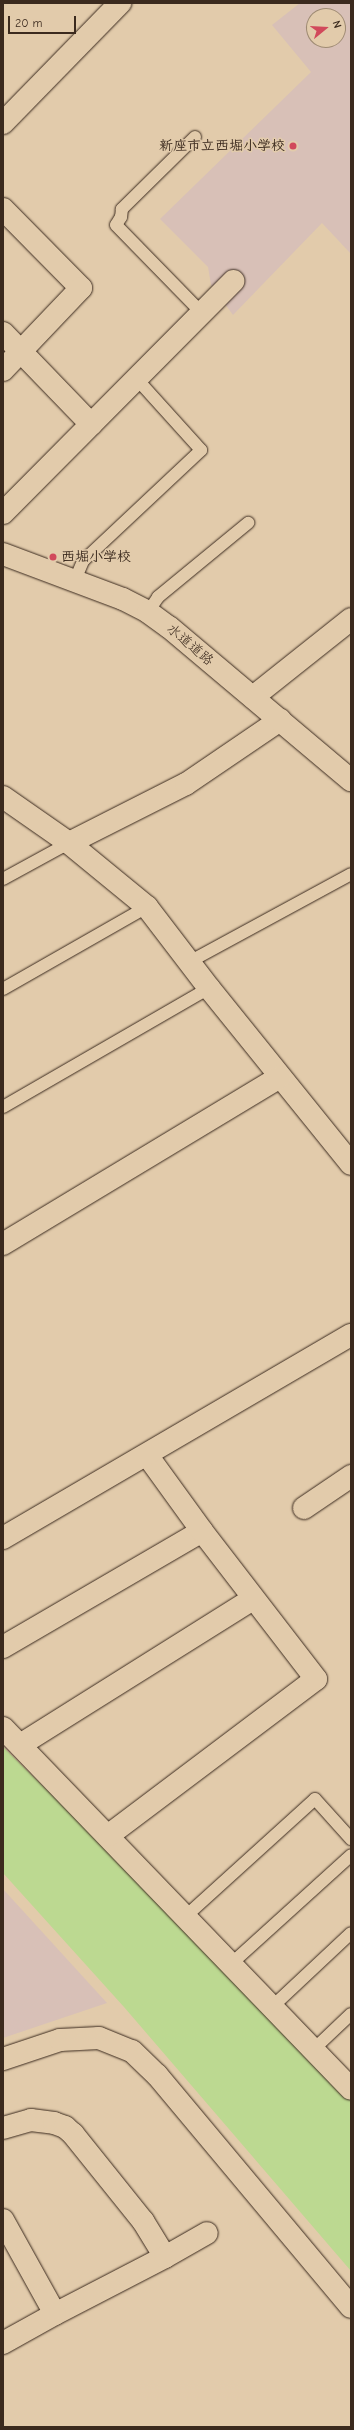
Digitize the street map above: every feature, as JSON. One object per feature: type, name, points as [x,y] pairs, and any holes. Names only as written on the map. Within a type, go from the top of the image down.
[{"type":"street","points":[[3,123],[120,3]]},
{"type":"street","points":[[3,209],[81,288],[3,370]]},
{"type":"street","points":[[3,513],[233,282]]},
{"type":"street","points":[[3,333],[91,424]]},
{"type":"street","name":"水道道路","points":[[3,554],[74,580],[148,612],[169,627],[351,780]]},
{"type":"street","points":[[253,697],[351,619]]},
{"type":"street","points":[[69,843],[186,784],[280,720]]},
{"type":"street","points":[[3,797],[69,843],[147,907],[209,988],[351,1164]]},
{"type":"street","points":[[3,1244],[280,1077]]},
{"type":"street","points":[[3,1538],[351,1335]]},
{"type":"street","points":[[109,1835],[316,1679],[253,1599],[146,1455]]},
{"type":"street","points":[[304,1508],[351,1476]]},
{"type":"street","points":[[3,1647],[202,1531]]},
{"type":"street","points":[[20,1745],[253,1599]]},
{"type":"street","points":[[3,1728],[109,1835],[351,2089]]},
{"type":"street","points":[[3,2059],[60,2040],[99,2038],[132,2051],[157,2075],[351,2307]]},
{"type":"street","points":[[3,2128],[30,2120],[43,2120],[69,2130],[143,2221],[165,2257]]},
{"type":"street","points":[[3,2220],[55,2314]]},
{"type":"street","points":[[3,2343],[207,2233]]},
{"type":"lane","points":[[195,138],[122,209],[121,217],[116,225],[202,313]]},
{"type":"lane","points":[[74,580],[83,561],[201,450],[136,378]]},
{"type":"lane","points":[[148,612],[158,597],[248,523]]},
{"type":"lane","points":[[3,879],[69,843]]},
{"type":"lane","points":[[189,962],[351,874]]},
{"type":"lane","points":[[3,989],[147,907]]},
{"type":"lane","points":[[3,1107],[209,988]]},
{"type":"lane","points":[[186,1916],[315,1799],[351,1839]]},
{"type":"lane","points":[[231,1964],[351,1855]]},
{"type":"lane","points":[[272,2007],[351,1933]]},
{"type":"lane","points":[[314,2049],[351,2014]]},
{"type":"shaded area","name":"新座市立西堀小学校","points":[[300,3],[351,3],[351,254],[322,223],[233,315],[211,285],[208,267],[160,219],[311,72],[272,25]]},
{"type":"shaded area","points":[[3,1889],[107,2003],[3,2038]]},
{"type":"green space","points":[[3,1747],[226,1965],[351,2100],[351,2271],[124,2007],[3,1873]]},
{"type":"place","name":"新座市立西堀小学校","points":[[293,146]]},
{"type":"place","name":"西堀小学校","points":[[53,557]]}]
